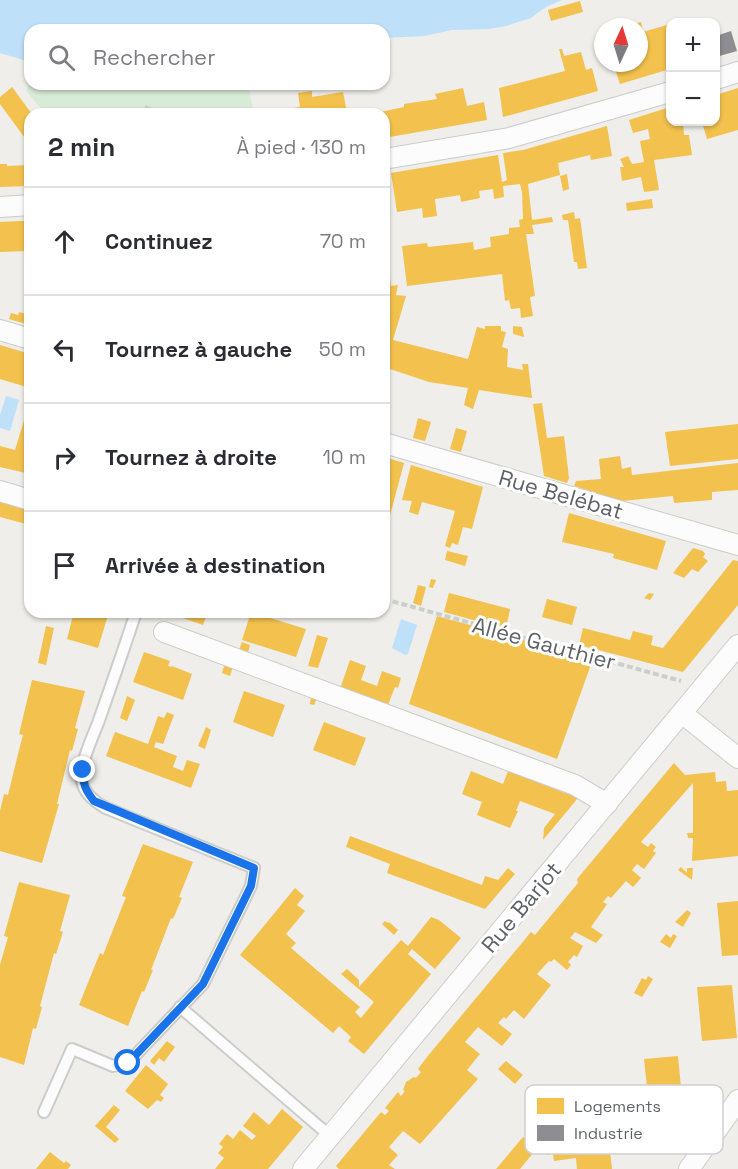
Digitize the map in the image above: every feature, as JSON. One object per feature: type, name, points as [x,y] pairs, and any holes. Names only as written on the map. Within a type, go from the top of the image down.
[{"type":"street","points":[[720,78],[738,72]]},
{"type":"street","points":[[390,158],[509,138],[666,93]]},
{"type":"street","points":[[0,207],[24,205]]},
{"type":"street","points":[[0,330],[24,337]]},
{"type":"street","name":"Rue Belébat","points":[[390,445],[738,545]]},
{"type":"street","points":[[0,491],[24,498]]},
{"type":"street","points":[[164,632],[575,785],[607,804]]},
{"type":"street","name":"Rue Barjot","points":[[303,1169],[738,645]]},
{"type":"street","points":[[683,714],[738,758]]},
{"type":"street","points":[[723,1121],[738,1100]]},
{"type":"street","points":[[689,1169],[700,1154]]},
{"type":"lane","points":[[44,1112],[72,1049],[113,1066],[128,1063],[203,984],[251,886],[254,868],[106,808],[94,801],[82,782],[83,770],[134,618]]},
{"type":"lane","points":[[180,1007],[330,1136]]},
{"type":"path","name":"Allée Gauthier","points":[[390,601],[704,688]]},
{"type":"green space","points":[[249,90],[253,108],[41,108],[26,91]]},
{"type":"water","points":[[0,0],[562,0],[546,7],[531,18],[506,26],[390,38],[390,24],[24,24],[24,60],[0,53]]},
{"type":"water","points":[[6,396],[19,400],[10,431],[0,428],[0,415]]},
{"type":"water","points":[[401,619],[417,625],[408,654],[405,655],[392,648]]},
{"type":"building: Logements","points":[[580,1],[583,12],[551,21],[548,10]]},
{"type":"building: Logements","points":[[666,25],[666,70],[620,84],[616,72],[648,72],[648,31]]},
{"type":"building: Logements","points":[[559,49],[562,49],[564,56],[581,52],[586,70],[592,68],[598,91],[503,117],[499,88],[565,71]]},
{"type":"building: Logements","points":[[12,87],[28,108],[24,108],[24,137],[0,104],[0,97]]},
{"type":"building: Logements","points":[[463,88],[467,106],[484,102],[487,120],[390,137],[390,110],[404,107],[404,104],[437,99],[435,94]]},
{"type":"building: Logements","points":[[738,88],[738,130],[707,139],[703,126],[720,126],[720,94]]},
{"type":"building: Logements","points":[[312,91],[312,97],[343,92],[346,108],[293,108],[300,107],[298,93]]},
{"type":"building: Logements","points":[[666,108],[666,126],[683,126],[684,135],[689,135],[692,155],[654,160],[659,190],[644,192],[641,177],[622,181],[620,167],[624,167],[620,159],[628,156],[632,164],[644,162],[640,141],[650,139],[648,129],[633,133],[629,120]]},
{"type":"building: Logements","points":[[607,126],[612,156],[591,160],[590,155],[558,163],[560,175],[528,184],[532,220],[552,217],[553,222],[532,225],[534,234],[526,234],[535,296],[530,297],[533,316],[521,318],[520,308],[511,309],[509,300],[505,301],[502,274],[407,286],[402,246],[427,243],[428,247],[473,242],[474,250],[491,247],[490,237],[509,234],[509,228],[520,227],[519,220],[523,219],[522,192],[520,184],[503,186],[504,197],[494,199],[493,189],[479,191],[480,198],[461,202],[460,195],[435,199],[437,216],[423,218],[422,208],[397,212],[391,173],[498,155],[502,182],[507,180],[503,153],[523,150]]},
{"type":"building: Logements","points":[[0,164],[24,165],[24,186],[0,187]]},
{"type":"building: Logements","points":[[567,174],[569,189],[563,191],[560,176]]},
{"type":"building: Logements","points":[[652,199],[653,208],[627,211],[626,203]]},
{"type":"building: Logements","points":[[574,212],[575,219],[580,218],[587,268],[578,269],[577,262],[574,262],[568,220],[563,220],[562,215]]},
{"type":"building: Logements","points":[[24,221],[24,251],[0,252],[0,222]]},
{"type":"building: Logements","points":[[390,278],[391,286],[398,285],[396,295],[406,296],[393,340],[468,359],[477,327],[485,329],[485,326],[501,326],[501,331],[506,332],[502,347],[508,349],[507,367],[523,370],[522,364],[528,364],[532,398],[479,390],[473,409],[464,405],[468,388],[429,382],[390,369]]},
{"type":"building: Logements","points":[[19,312],[24,313],[24,323],[9,319],[11,313],[18,315]]},
{"type":"building: Logements","points":[[513,326],[522,327],[524,337],[513,334]]},
{"type":"building: Logements","points":[[0,345],[24,352],[24,386],[0,379]]},
{"type":"building: Logements","points":[[542,403],[547,438],[564,436],[569,478],[567,483],[544,476],[533,404]]},
{"type":"building: Logements","points":[[418,418],[431,422],[425,441],[413,438]]},
{"type":"building: Logements","points":[[24,421],[24,473],[0,467],[0,446],[15,450]]},
{"type":"building: Logements","points":[[738,424],[738,459],[670,466],[665,432]]},
{"type":"building: Logements","points":[[456,428],[467,431],[461,452],[450,449]]},
{"type":"building: Logements","points":[[620,456],[622,469],[631,467],[632,475],[738,463],[738,490],[712,492],[712,500],[674,503],[673,496],[622,501],[574,486],[576,481],[601,479],[599,459]]},
{"type":"building: Logements","points":[[390,459],[404,463],[390,515]]},
{"type":"building: Logements","points":[[411,465],[483,487],[472,529],[463,527],[458,545],[452,543],[450,548],[445,546],[455,511],[422,502],[418,515],[409,512],[412,501],[402,500]]},
{"type":"building: Logements","points":[[0,496],[24,502],[24,523],[0,517]]},
{"type":"building: Logements","points":[[569,513],[666,541],[657,570],[613,558],[614,554],[562,542]]},
{"type":"building: Logements","points":[[693,548],[703,551],[705,554],[703,557],[708,561],[698,572],[692,569],[684,578],[673,573]]},
{"type":"building: Logements","points":[[447,551],[468,556],[465,566],[445,560]]},
{"type":"building: Logements","points":[[733,560],[738,561],[738,605],[683,672],[579,645],[583,628],[630,640],[633,631],[653,636],[651,645],[663,648]]},
{"type":"building: Logements","points":[[431,579],[436,580],[433,588],[429,587]]},
{"type":"building: Logements","points":[[418,585],[426,587],[421,606],[413,603]]},
{"type":"building: Logements","points":[[449,593],[510,609],[506,629],[444,612]]},
{"type":"building: Logements","points":[[649,593],[654,594],[650,600],[644,598]]},
{"type":"building: Logements","points":[[547,599],[577,607],[572,625],[542,617]]},
{"type":"building: Logements","points":[[437,616],[593,659],[557,759],[409,704]]},
{"type":"building: Logements","points":[[72,618],[107,618],[98,648],[67,639]]},
{"type":"building: Logements","points":[[183,618],[206,618],[203,625]]},
{"type":"building: Logements","points":[[249,618],[270,618],[306,629],[296,657],[242,640]]},
{"type":"building: Logements","points":[[46,626],[54,628],[46,665],[38,663]]},
{"type":"building: Logements","points":[[317,635],[328,638],[318,668],[308,666]]},
{"type":"building: Logements","points":[[242,642],[250,645],[247,656],[238,653]]},
{"type":"building: Logements","points":[[144,652],[170,661],[168,666],[192,674],[183,700],[133,682]]},
{"type":"building: Logements","points":[[350,660],[366,666],[361,680],[377,686],[382,671],[401,678],[386,710],[339,692]]},
{"type":"building: Logements","points":[[225,663],[233,666],[230,676],[222,673]]},
{"type":"building: Logements","points":[[32,680],[85,691],[75,728],[78,729],[72,751],[70,750],[57,804],[59,804],[42,863],[0,851],[0,811],[4,794],[8,795],[23,735],[19,734]]},
{"type":"building: Logements","points":[[244,691],[285,705],[273,737],[233,722]]},
{"type":"building: Logements","points":[[127,696],[135,700],[127,721],[120,718]]},
{"type":"building: Logements","points":[[311,696],[317,698],[314,705],[310,704]]},
{"type":"building: Logements","points":[[167,712],[174,715],[163,744],[156,742],[154,747],[177,756],[173,767],[183,771],[187,760],[200,764],[191,788],[106,756],[115,732],[148,744],[158,716],[164,718]]},
{"type":"building: Logements","points":[[324,722],[366,738],[355,766],[313,750]]},
{"type":"building: Logements","points":[[206,727],[211,730],[205,749],[198,746]]},
{"type":"building: Logements","points":[[674,763],[685,775],[715,772],[716,782],[726,781],[727,791],[738,790],[738,856],[692,861],[693,838],[688,838],[687,833],[693,833],[693,783],[641,842],[648,847],[651,843],[656,847],[653,851],[656,853],[644,869],[637,864],[632,870],[641,878],[633,887],[626,881],[611,898],[608,896],[603,902],[607,904],[591,927],[603,935],[596,943],[575,932],[570,938],[583,946],[577,957],[574,955],[568,962],[571,965],[567,970],[554,959],[549,961],[537,974],[551,985],[524,1019],[514,1010],[506,1019],[504,1017],[498,1023],[512,1034],[502,1046],[478,1027],[465,1042],[480,1054],[467,1070],[478,1079],[420,1144],[403,1131],[389,1147],[398,1155],[389,1165],[395,1169],[339,1169],[336,1166],[381,1112],[385,1115],[389,1111],[385,1108],[398,1092],[401,1096],[405,1091],[403,1090],[406,1082],[416,1078],[421,1072],[418,1069],[427,1057],[531,932],[535,935],[578,883],[577,879]]},
{"type":"building: Logements","points":[[471,771],[503,784],[508,771],[578,798],[543,840],[544,828],[555,814],[520,801],[510,828],[477,815],[482,802],[462,794]]},
{"type":"building: Logements","points":[[350,836],[482,885],[485,876],[498,880],[508,868],[515,874],[485,909],[387,873],[390,864],[346,847]]},
{"type":"building: Logements","points":[[143,844],[193,862],[179,897],[182,898],[173,919],[171,918],[151,970],[153,970],[128,1026],[79,1005],[100,953],[103,955],[126,897],[122,896]]},
{"type":"building: Logements","points":[[681,867],[687,873],[687,868],[693,868],[692,880],[678,870]]},
{"type":"building: Logements","points":[[19,882],[70,895],[60,931],[63,932],[56,954],[54,953],[40,1006],[42,1007],[36,1029],[33,1028],[24,1065],[0,1057],[0,965],[8,937],[4,936]]},
{"type":"building: Logements","points":[[295,888],[304,896],[297,905],[305,911],[286,934],[296,943],[291,948],[360,1007],[355,1012],[361,1018],[374,1002],[341,974],[347,969],[359,980],[359,987],[401,940],[408,946],[431,917],[439,920],[461,938],[435,969],[412,949],[408,954],[431,974],[364,1054],[348,1041],[351,1037],[339,1026],[333,1033],[240,955]]},
{"type":"building: Logements","points":[[738,901],[738,955],[722,956],[717,903]]},
{"type":"building: Logements","points":[[687,910],[691,913],[683,927],[675,922]]},
{"type":"building: Logements","points":[[385,921],[398,930],[394,935],[382,924]]},
{"type":"building: Logements","points":[[666,934],[671,938],[673,934],[677,936],[670,948],[660,942]]},
{"type":"building: Logements","points":[[648,976],[653,979],[642,997],[634,993],[642,978],[646,980]]},
{"type":"building: Logements","points":[[732,985],[737,1038],[702,1041],[697,987]]},
{"type":"building: Logements","points":[[167,1041],[175,1047],[164,1062],[159,1058],[154,1065],[150,1061]]},
{"type":"building: Logements","points":[[678,1056],[681,1085],[647,1085],[644,1059]]},
{"type":"building: Logements","points":[[506,1061],[523,1075],[515,1084],[498,1069]]},
{"type":"building: Logements","points":[[146,1065],[168,1084],[160,1095],[164,1098],[161,1102],[157,1100],[148,1109],[125,1091]]},
{"type":"building: Logements","points":[[114,1105],[120,1110],[106,1127],[119,1139],[115,1143],[95,1126]]},
{"type":"building: Logements","points":[[282,1109],[303,1127],[268,1169],[215,1169],[224,1158],[218,1153],[223,1147],[219,1144],[227,1134],[233,1139],[240,1130],[252,1140],[256,1136],[243,1126],[254,1112],[269,1125]]},
{"type":"building: Logements","points":[[523,1137],[525,1138],[525,1154],[532,1154],[520,1169],[496,1169]]},
{"type":"building: Logements","points":[[50,1152],[64,1163],[66,1161],[71,1165],[68,1169],[36,1169]]},
{"type":"building: Logements","points":[[553,1154],[610,1154],[612,1169],[577,1169],[576,1158],[554,1161]]},
{"type":"building: Industrie","points":[[731,31],[737,51],[720,56],[720,35]]},
{"type":"route","points":[[83,770],[82,782],[87,792],[94,801],[106,808],[254,868],[251,886],[203,984],[128,1063]]}]
